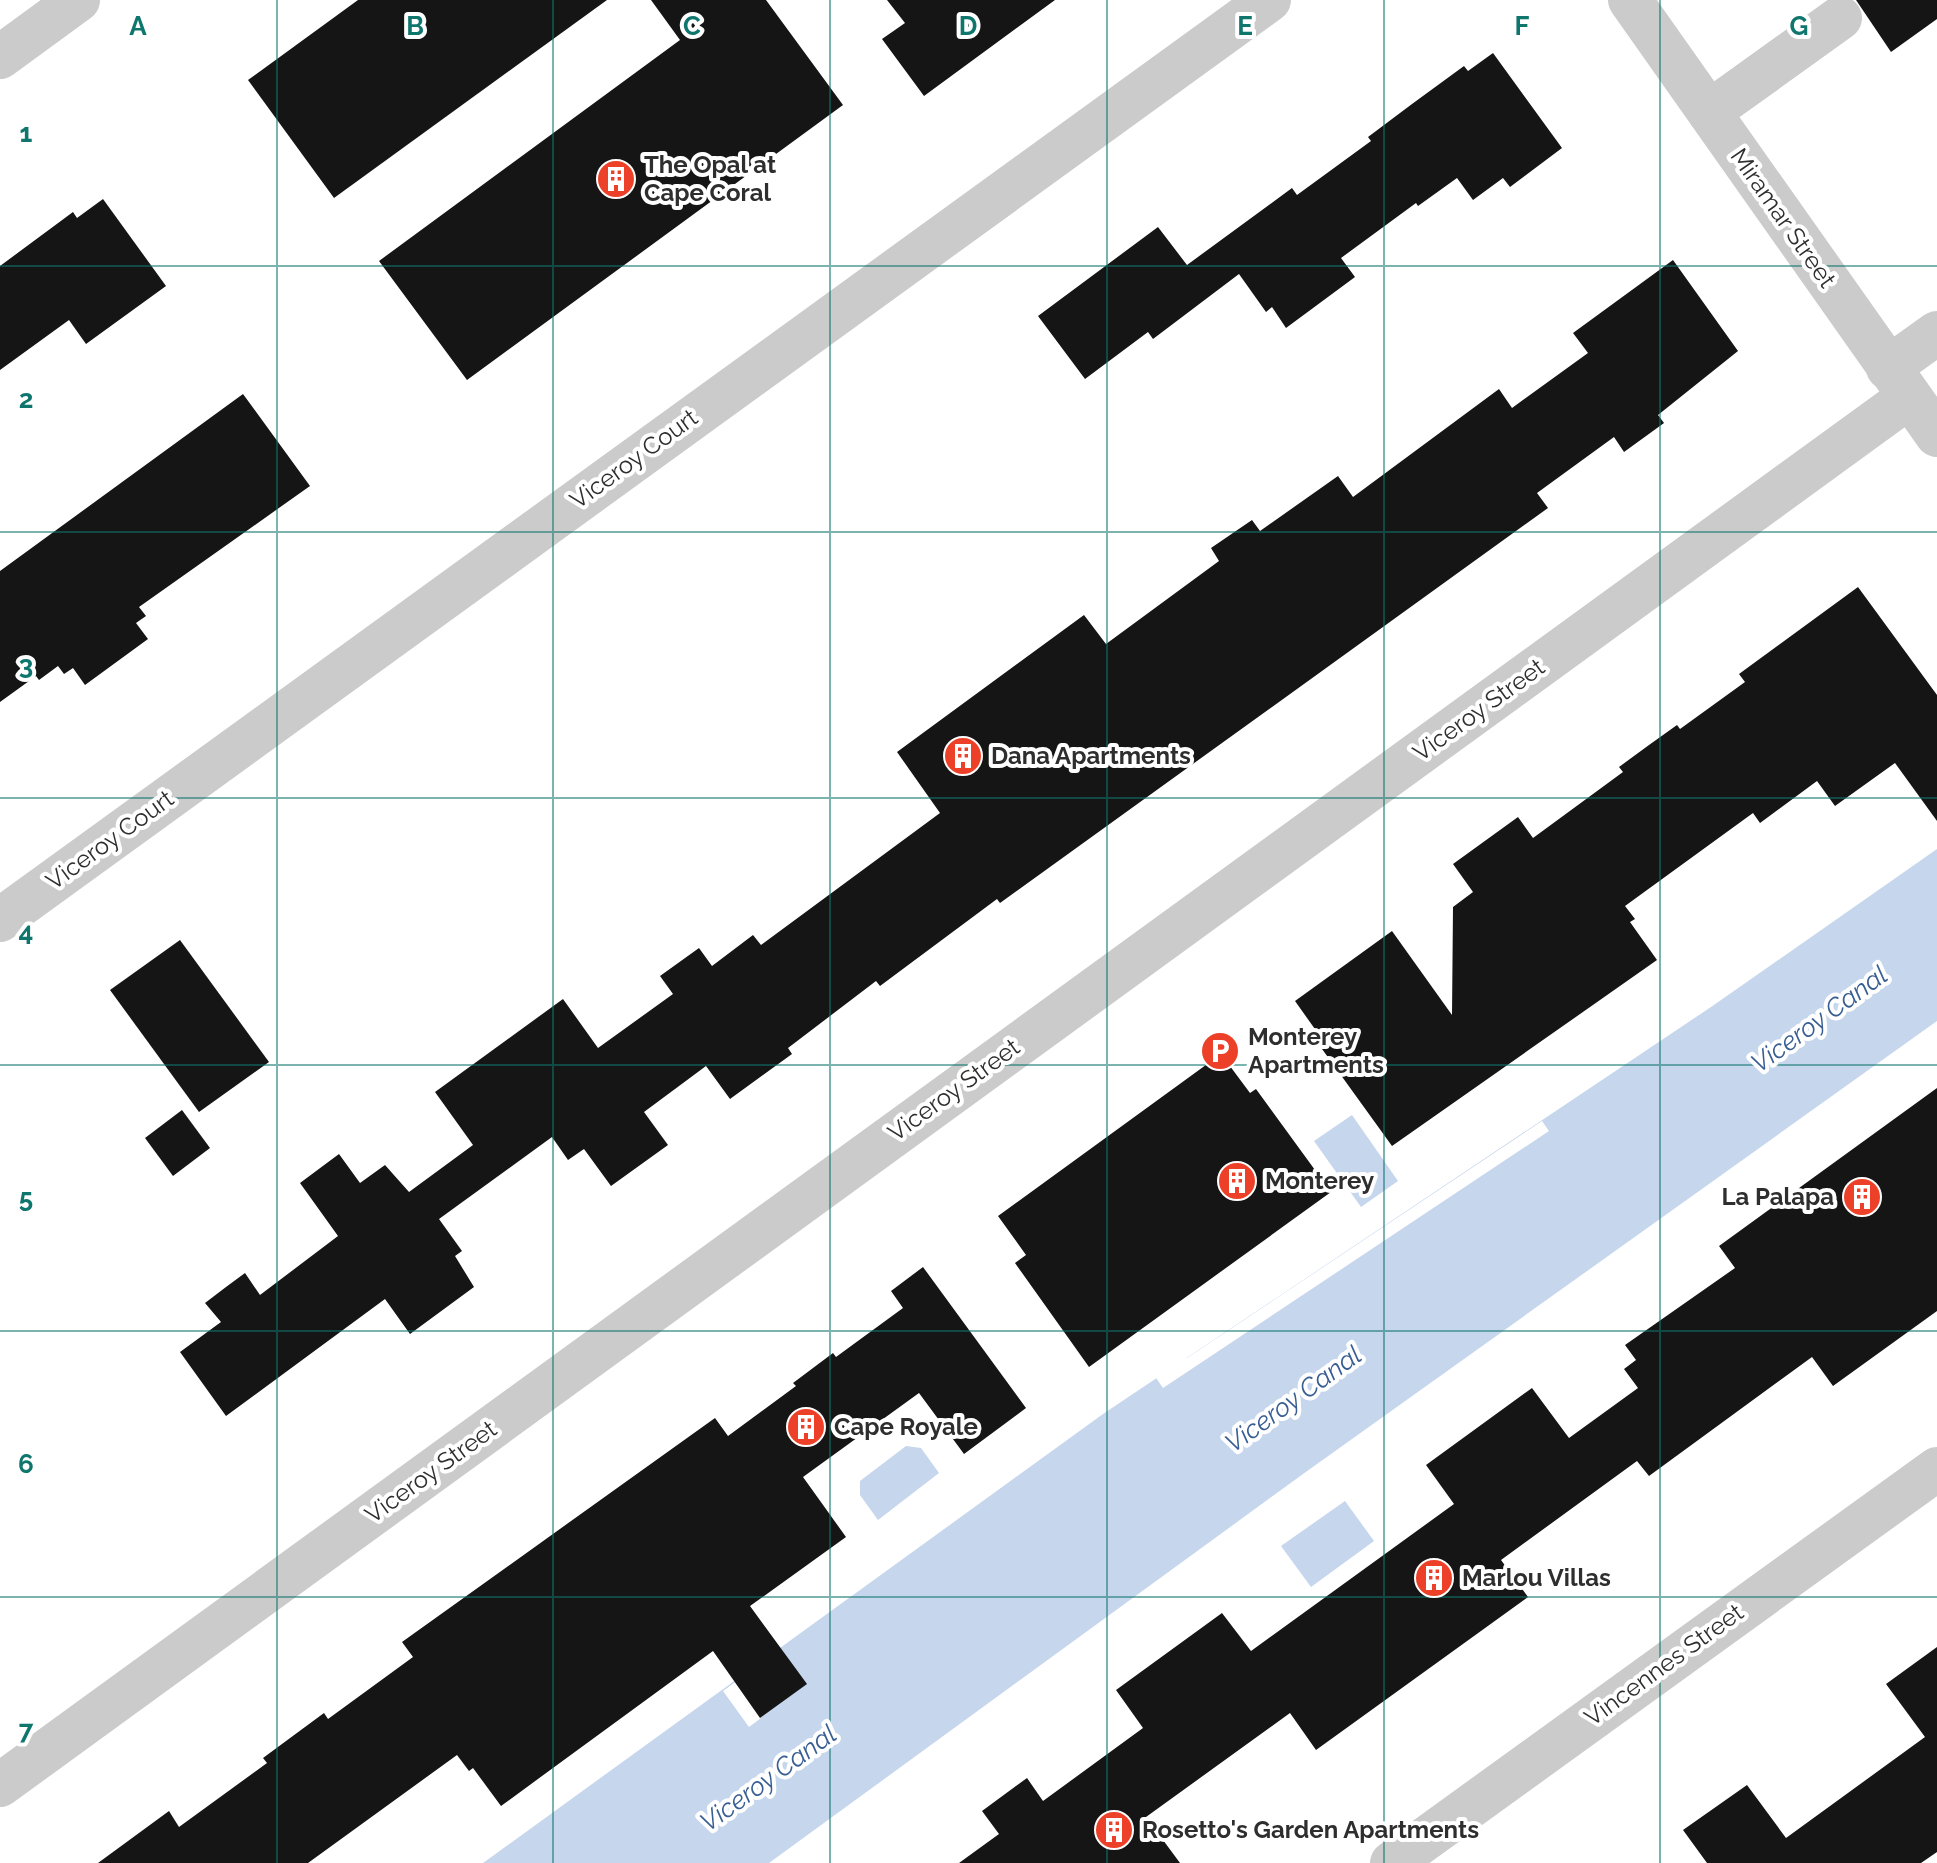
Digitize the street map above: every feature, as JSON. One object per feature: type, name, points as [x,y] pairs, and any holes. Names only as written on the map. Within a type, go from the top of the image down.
[{"type":"street","points":[[0,57],[78,0]]},
{"type":"street","name":"Viceroy Court","points":[[0,920],[1269,0]]},
{"type":"street","name":"Miramar Street","points":[[1630,0],[1937,435]]},
{"type":"street","points":[[1709,112],[1840,18]]},
{"type":"street","name":"Viceroy Street","points":[[0,1785],[1899,382],[1937,333]]},
{"type":"street","name":"Vincennes Street","points":[[1392,1863],[1937,1469]]},
{"type":"water","name":"Viceroy Canal","points":[[1937,849],[1937,1021],[1303,1474],[769,1863],[483,1863],[1103,1414],[1711,1007]]},
{"type":"water","points":[[1352,1115],[1398,1181],[1361,1207],[1314,1141]]},
{"type":"water","points":[[906,1446],[921,1448],[939,1473],[878,1520],[860,1495],[860,1481]]},
{"type":"water","points":[[1345,1501],[1374,1541],[1311,1587],[1281,1546]]},
{"type":"pier","points":[[1542,1121],[1549,1131],[1163,1388],[1154,1375],[1184,1355],[1187,1358]]},
{"type":"pier","points":[[779,1650],[741,1690],[761,1718],[749,1727],[723,1691]]},
{"type":"building","points":[[358,0],[607,0],[334,198],[248,80]]},
{"type":"building","name":"The Opal at Cape Coral","points":[[651,0],[766,0],[843,105],[467,380],[379,261],[680,40]]},
{"type":"building","points":[[887,0],[1055,0],[924,96],[882,39],[905,23]]},
{"type":"building","points":[[1856,0],[1937,0],[1937,19],[1891,52]]},
{"type":"building","points":[[1493,53],[1562,148],[1510,187],[1503,178],[1473,200],[1457,178],[1418,206],[1416,203],[1341,258],[1355,277],[1286,328],[1272,307],[1266,312],[1239,274],[1153,339],[1148,332],[1085,379],[1038,316],[1158,227],[1187,265],[1292,188],[1297,195],[1371,141],[1368,137],[1464,66],[1468,71]]},
{"type":"building","points":[[103,199],[166,286],[86,344],[69,320],[0,370],[0,266],[73,212],[77,218]]},
{"type":"building","points":[[1673,260],[1738,351],[1658,415],[1664,423],[1624,452],[1614,437],[1537,493],[1548,508],[1000,903],[997,899],[880,986],[876,981],[788,1048],[792,1054],[730,1099],[706,1066],[644,1112],[668,1145],[611,1186],[584,1149],[568,1160],[552,1137],[439,1219],[462,1251],[455,1256],[474,1287],[410,1334],[385,1299],[226,1416],[180,1352],[221,1322],[205,1303],[245,1273],[260,1295],[338,1236],[300,1183],[339,1154],[360,1183],[385,1165],[409,1192],[473,1145],[435,1092],[563,999],[598,1048],[673,994],[660,976],[699,948],[712,966],[753,935],[761,945],[940,813],[897,752],[1084,615],[1106,644],[1219,561],[1211,548],[1252,520],[1260,531],[1338,476],[1353,497],[1499,389],[1512,408],[1588,353],[1573,333]]},
{"type":"building","points":[[243,394],[310,486],[139,607],[146,616],[136,623],[148,639],[85,685],[73,668],[64,674],[58,666],[39,680],[36,676],[0,702],[0,571]]},
{"type":"building","points":[[1858,587],[1937,695],[1937,821],[1895,763],[1835,806],[1817,781],[1760,823],[1753,813],[1625,906],[1635,919],[1630,922],[1657,960],[1392,1146],[1317,1042],[1322,1039],[1295,1001],[1392,931],[1452,1015],[1453,907],[1473,892],[1453,864],[1518,817],[1533,838],[1623,772],[1619,767],[1677,725],[1680,729],[1745,682],[1739,674]]},
{"type":"building","points":[[180,940],[269,1062],[199,1112],[110,990]]},
{"type":"building","points":[[1221,1054],[1250,1093],[1256,1089],[1331,1192],[1089,1367],[1015,1263],[1026,1255],[998,1216]]},
{"type":"building","points":[[1937,1088],[1937,1311],[1833,1386],[1812,1357],[1649,1476],[1637,1461],[1501,1560],[1528,1597],[1316,1750],[1290,1713],[1146,1817],[1180,1863],[959,1863],[999,1834],[982,1811],[1027,1778],[1043,1801],[1143,1728],[1116,1690],[1222,1613],[1251,1651],[1454,1504],[1426,1465],[1532,1388],[1569,1438],[1638,1388],[1624,1369],[1636,1360],[1625,1345],[1735,1268],[1719,1246]]},
{"type":"building","points":[[182,1110],[210,1148],[173,1176],[145,1138]]},
{"type":"building","points":[[923,1267],[1026,1408],[964,1454],[919,1393],[803,1477],[846,1537],[750,1606],[807,1684],[760,1718],[713,1651],[501,1806],[473,1768],[469,1771],[457,1755],[308,1863],[98,1863],[169,1811],[179,1827],[267,1763],[263,1758],[324,1713],[328,1719],[413,1657],[402,1642],[715,1418],[728,1436],[796,1386],[793,1383],[833,1353],[836,1357],[903,1308],[891,1291]]},
{"type":"building","points":[[1937,1647],[1937,1852],[1921,1863],[1707,1863],[1683,1830],[1747,1785],[1786,1838],[1925,1737],[1886,1684]]},
{"type":"place","name":"The Opal at Cape Coral","points":[[616,179]]},
{"type":"place","name":"Dana Apartments","points":[[963,756]]},
{"type":"place","name":"Monterey Apartments","points":[[1220,1051]]},
{"type":"place","name":"Monterey","points":[[1237,1181]]},
{"type":"place","name":"La Palapa","points":[[1862,1197]]},
{"type":"place","name":"Cape Royale","points":[[806,1427]]},
{"type":"place","name":"Marlou Villas","points":[[1434,1578]]},
{"type":"place","name":"Rosetto's Garden Apartments","points":[[1114,1830]]}]
